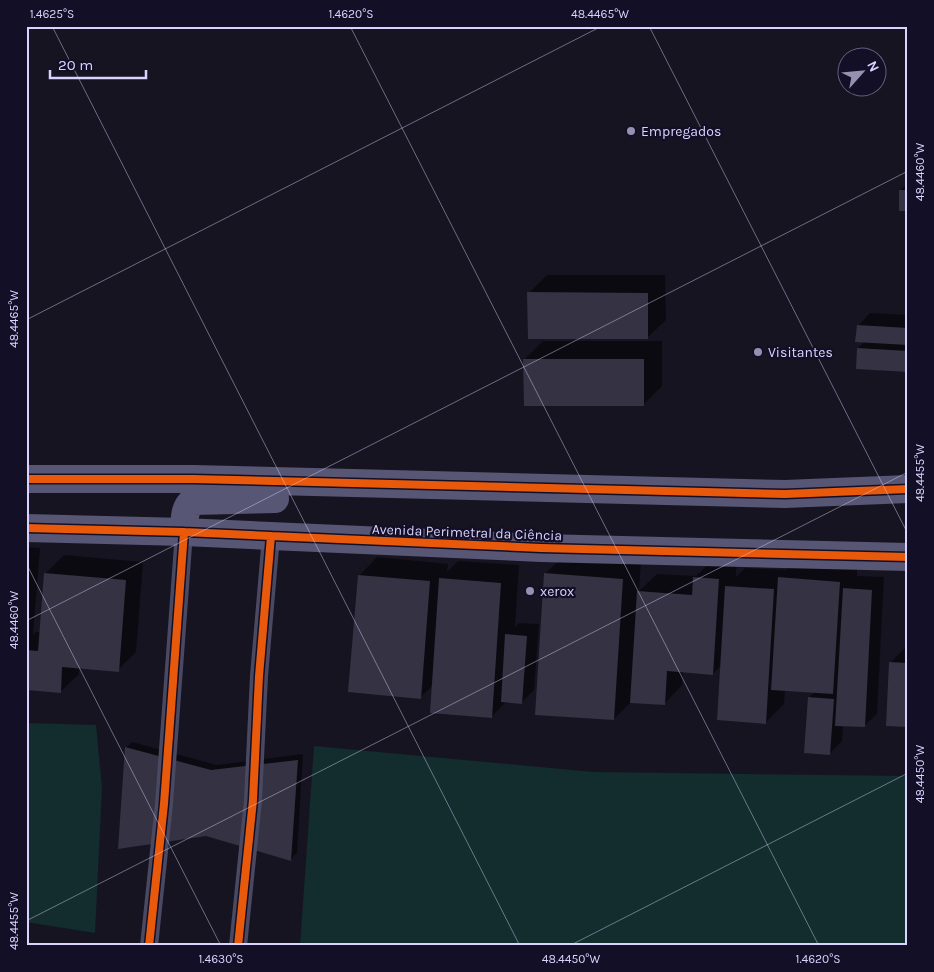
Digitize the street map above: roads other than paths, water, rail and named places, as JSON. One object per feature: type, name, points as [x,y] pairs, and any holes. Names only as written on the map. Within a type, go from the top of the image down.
[{"type":"main road","points":[[26,479],[193,479],[785,494],[908,489]]},
{"type":"main road","points":[[184,532],[188,506],[196,500],[457,497],[533,488]]},
{"type":"main road","name":"Avenida Perimetral da Ciência","points":[[26,528],[184,532],[541,548],[908,557]]},
{"type":"lane","points":[[149,946],[164,804],[184,532]]},
{"type":"lane","points":[[238,946],[253,800],[259,676],[271,536]]},
{"type":"place","name":"Empregados","points":[[631,131]]},
{"type":"place","name":"Visitantes","points":[[758,352]]},
{"type":"place","name":"xerox","points":[[530,591]]}]
